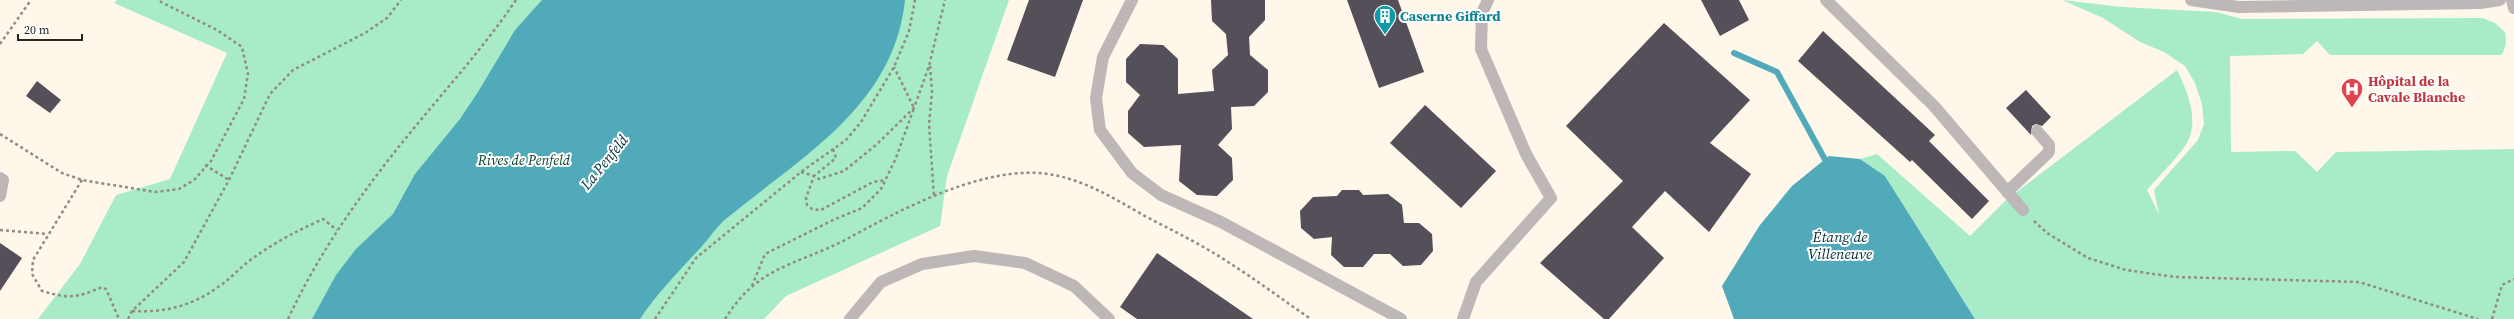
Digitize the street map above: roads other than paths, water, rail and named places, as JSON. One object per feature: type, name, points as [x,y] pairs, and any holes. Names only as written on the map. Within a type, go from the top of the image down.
[{"type":"lane","points":[[1132,0],[1103,57],[1096,98],[1100,130],[1132,173],[1161,196],[1221,222],[1402,319]]},
{"type":"lane","points":[[1463,319],[1476,282],[1551,198],[1526,154],[1481,49],[1482,13],[1488,0]]},
{"type":"lane","points":[[1826,0],[1934,106],[2023,210]]},
{"type":"lane","points":[[2191,0],[2240,7],[2480,3],[2500,0]]},
{"type":"lane","points":[[2512,0],[2514,8]]},
{"type":"lane","points":[[2007,192],[2049,152],[2049,145],[2037,130]]},
{"type":"lane","points":[[0,178],[3,180],[0,196]]},
{"type":"lane","points":[[850,319],[881,282],[922,264],[974,256],[1026,263],[1074,286],[1109,319]]},
{"type":"water","name":"Rives de Penfeld","points":[[542,0],[905,0],[897,37],[883,70],[863,99],[840,126],[813,150],[724,221],[662,290],[640,319],[312,319],[336,275],[356,249],[393,214],[415,174],[460,119],[515,30]]},
{"type":"water","name":"Étang de Villeneuve","points":[[1829,156],[1860,159],[1885,176],[1975,319],[1734,319],[1722,286],[1760,225],[1792,186]]},
{"type":"waterway","points":[[1734,53],[1777,72],[1828,165]]},
{"type":"place","name":"Caserne Giffard","points":[[1385,36]]},
{"type":"place","name":"Hôpital de la Cavale Blanche","points":[[2352,108]]},
{"type":"water label","name":"La Penfeld","points":[[604,162]]}]
